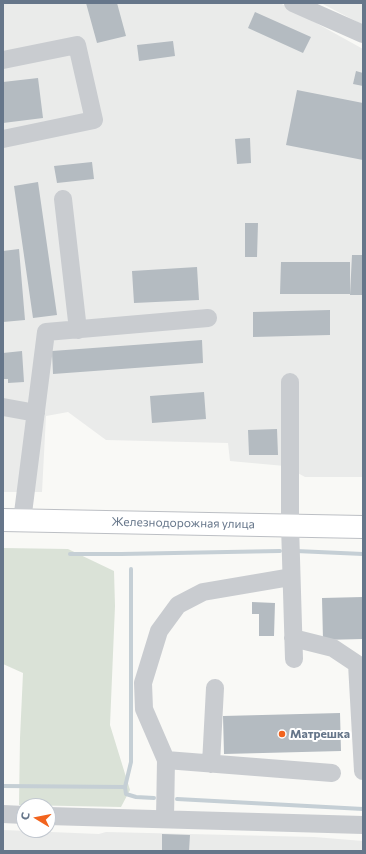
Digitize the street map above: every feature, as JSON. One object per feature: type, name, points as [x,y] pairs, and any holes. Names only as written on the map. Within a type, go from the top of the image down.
[{"type":"main road","name":"Железнодорожная улица","points":[[13,520],[363,526]]},
{"type":"street","points":[[293,3],[363,34]]},
{"type":"street","points":[[3,60],[77,45],[94,120],[3,138]]},
{"type":"street","points":[[63,199],[78,330]]},
{"type":"street","points":[[13,520],[36,413],[46,332],[208,318]]},
{"type":"street","points":[[290,382],[290,525],[294,659]]},
{"type":"street","points":[[3,407],[36,413]]},
{"type":"street","points":[[165,819],[166,760],[144,709],[143,683],[159,631],[178,605],[202,592],[292,577]]},
{"type":"street","points":[[293,638],[333,648],[357,664],[362,771]]},
{"type":"street","points":[[211,764],[215,688]]},
{"type":"street","points":[[166,760],[332,773]]},
{"type":"street","points":[[3,814],[16,815]]},
{"type":"street","points":[[56,816],[363,825]]},
{"type":"shaded area","points":[[3,3],[280,3],[363,49],[363,477],[305,477],[285,466],[230,461],[228,443],[106,440],[68,412],[46,416],[42,492],[3,492]]},
{"type":"shaded area","points":[[321,3],[363,3],[363,25]]},
{"type":"shaded area","points":[[3,548],[68,549],[114,571],[115,606],[110,725],[130,790],[121,807],[56,806],[56,798],[19,798],[23,673],[3,664]]},
{"type":"shaded area","points":[[3,830],[16,831],[16,838],[56,838],[56,832],[99,834],[106,832],[314,837],[363,841],[363,851],[3,851]]},
{"type":"building","points":[[86,3],[117,3],[126,36],[97,43]]},
{"type":"building","points":[[255,12],[311,37],[303,53],[248,28]]},
{"type":"building","points":[[173,41],[175,56],[139,61],[137,45]]},
{"type":"building","points":[[356,71],[363,73],[363,86],[353,84]]},
{"type":"building","points":[[38,78],[43,118],[3,123],[3,82]]},
{"type":"building","points":[[297,90],[363,103],[363,160],[286,145]]},
{"type":"building","points":[[250,138],[251,163],[237,164],[235,139]]},
{"type":"building","points":[[92,162],[94,179],[57,183],[54,166]]},
{"type":"building","points":[[38,182],[57,315],[33,318],[14,186]]},
{"type":"building","points":[[245,223],[258,223],[257,257],[245,257]]},
{"type":"building","points":[[19,249],[25,320],[3,322],[3,251]]},
{"type":"building","points":[[352,255],[363,255],[363,295],[350,295]]},
{"type":"building","points":[[281,262],[350,262],[350,294],[280,294]]},
{"type":"building","points":[[197,267],[199,300],[134,303],[132,271]]},
{"type":"building","points":[[330,310],[330,335],[253,337],[253,312]]},
{"type":"building","points":[[202,340],[203,363],[53,374],[52,351]]},
{"type":"building","points":[[22,351],[24,382],[8,383],[8,379],[3,379],[3,353]]},
{"type":"building","points":[[204,392],[206,419],[152,423],[150,396]]},
{"type":"building","points":[[277,429],[278,455],[249,455],[248,430]]},
{"type":"building","points":[[363,597],[363,639],[323,640],[322,598]]},
{"type":"building","points":[[252,602],[275,603],[274,636],[259,636],[259,614],[252,614]]},
{"type":"building","name":"Матрешка","points":[[340,713],[341,751],[224,754],[223,716]]},
{"type":"building","points":[[162,834],[190,835],[189,851],[162,851]]},
{"type":"waterway","points":[[70,554],[280,551]]},
{"type":"waterway","points":[[296,551],[363,554]]},
{"type":"waterway","points":[[131,569],[131,762],[125,787],[126,794],[136,797],[154,798]]},
{"type":"waterway","points":[[3,786],[125,787]]},
{"type":"waterway","points":[[177,799],[363,809]]},
{"type":"place","name":"Матрешка","points":[[282,734]]}]
